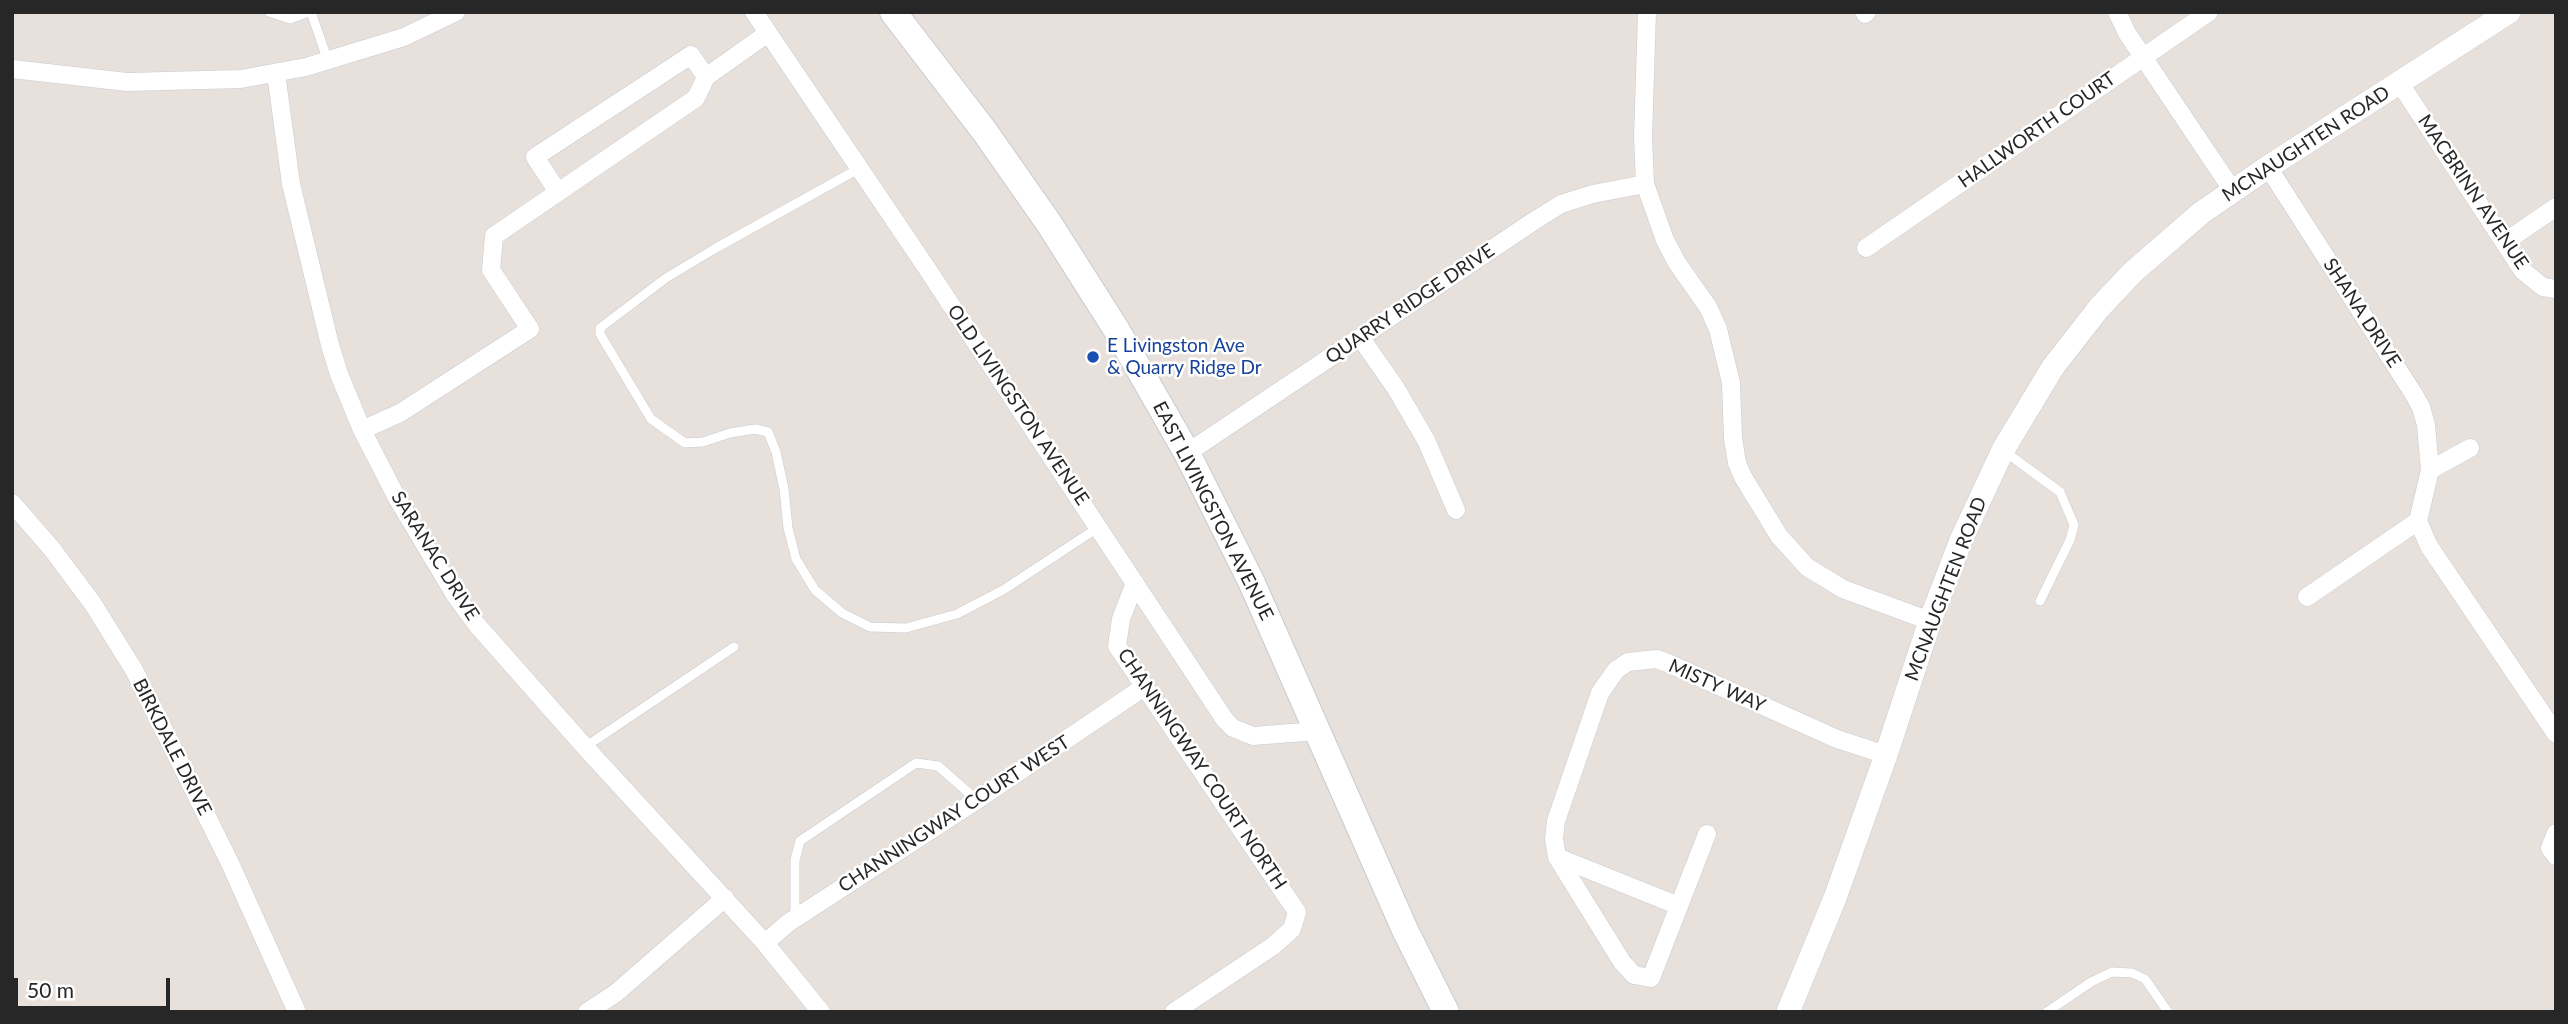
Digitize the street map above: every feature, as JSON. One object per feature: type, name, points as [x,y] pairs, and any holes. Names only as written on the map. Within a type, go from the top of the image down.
[{"type":"main road","name":"EAST LIVINGSTON AVENUE","points":[[893,12],[985,132],[1050,225],[1116,330],[1187,453],[1251,581],[1405,930],[1446,1012]]},
{"type":"street","points":[[12,69],[127,82],[241,79],[328,61],[404,37],[456,12]]},
{"type":"street","name":"OLD LIVINGSTON AVENUE","points":[[754,12],[1225,720],[1233,728],[1253,736],[1317,730]]},
{"type":"street","points":[[1647,12],[1643,137],[1645,184],[1665,240],[1677,263],[1708,307],[1718,329],[1731,383],[1733,438],[1737,463],[1751,492],[1779,536],[1807,567],[1825,580],[1930,621]]},
{"type":"street","points":[[2117,12],[2127,33],[2233,191]]},
{"type":"street","name":"HALLWORTH COURT","points":[[1866,248],[2209,12]]},
{"type":"street","name":"MCNAUGHTEN ROAD","points":[[1788,1012],[1835,898],[1930,621],[1961,540],[2003,450],[2053,366],[2099,308],[2133,272],[2170,239],[2268,167],[2509,12]]},
{"type":"street","points":[[362,430],[400,413],[530,330],[491,270],[494,236],[696,98],[706,77],[768,33]]},
{"type":"street","points":[[558,192],[535,157],[691,55],[706,77]]},
{"type":"street","name":"SARANAC DRIVE","points":[[276,73],[291,184],[339,374],[362,430],[397,498],[455,595],[503,657],[725,898],[821,1012]]},
{"type":"street","name":"MACBRINN AVENUE","points":[[2399,82],[2523,271],[2543,287],[2556,289]]},
{"type":"street","name":"SHANA DRIVE","points":[[2268,167],[2413,393],[2427,425],[2430,470],[2418,521]]},
{"type":"street","name":"QUARRY RIDGE DRIVE","points":[[1187,453],[1561,204],[1593,194],[1645,184]]},
{"type":"street","points":[[2505,242],[2556,207]]},
{"type":"street","points":[[1360,337],[1395,387],[1426,440],[1455,510]]},
{"type":"street","points":[[2430,470],[2470,448]]},
{"type":"street","name":"BIRKDALE DRIVE","points":[[12,503],[68,571],[134,670],[229,861],[297,1012]]},
{"type":"street","points":[[2307,597],[2418,521],[2429,546],[2556,734]]},
{"type":"street","name":"CHANNINGWAY COURT NORTH","points":[[1135,583],[1121,619],[1117,646],[1297,912],[1292,929],[1273,946],[1174,1012]]},
{"type":"street","name":"MISTY WAY","points":[[1707,834],[1651,978],[1634,975],[1622,962],[1558,857],[1554,839],[1556,821],[1600,693],[1616,670],[1628,662],[1657,659],[1837,739],[1886,755]]},
{"type":"street","name":"CHANNINGWAY COURT WEST","points":[[765,943],[795,919],[1144,687]]},
{"type":"street","points":[[2556,833],[2550,848],[2556,856]]},
{"type":"street","points":[[1558,857],[1679,906]]},
{"type":"street","points":[[587,1012],[615,993],[725,898]]},
{"type":"lane","points":[[269,12],[290,19],[310,12],[328,61]]},
{"type":"lane","points":[[860,168],[666,278],[600,328],[600,334],[651,419],[685,443],[704,442],[730,433],[755,429],[768,432],[776,452],[784,489],[788,528],[796,559],[815,590],[842,613],[870,627],[906,628],[957,614],[1003,590],[1099,527]]},
{"type":"lane","points":[[2003,450],[2060,492],[2074,525],[2070,540],[2040,601]]},
{"type":"lane","points":[[585,747],[734,647]]},
{"type":"lane","points":[[795,919],[795,860],[800,841],[916,763],[938,766],[977,800]]},
{"type":"lane","points":[[2047,1012],[2091,982],[2112,972],[2132,973],[2145,979],[2168,1012]]},
{"type":"place","name":"E Livingston Ave & Quarry Ridge Dr","points":[[1093,357]]}]
